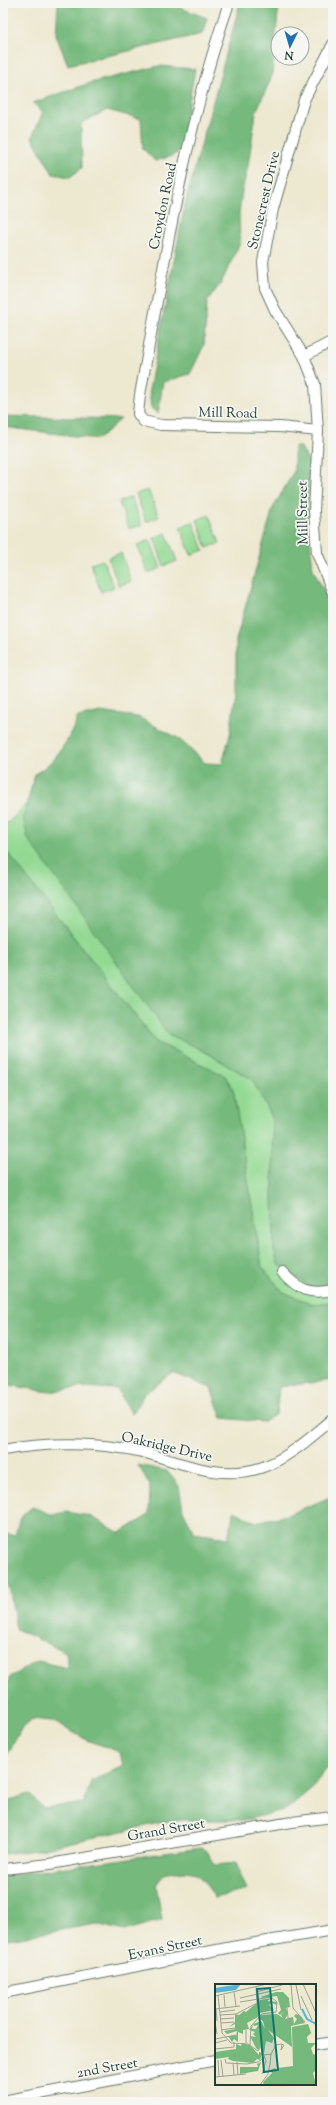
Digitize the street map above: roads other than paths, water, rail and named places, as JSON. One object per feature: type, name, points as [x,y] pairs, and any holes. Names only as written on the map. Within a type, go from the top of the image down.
[{"type":"street","name":"Croydon Road","points":[[140,418],[140,395],[178,187],[204,80],[229,3]]},
{"type":"street","name":"Stonecrest Drive","points":[[318,430],[315,384],[304,356],[275,310],[265,288],[263,262],[273,209],[304,100],[333,44]]},
{"type":"street","points":[[304,356],[333,341]]},
{"type":"street","name":"Mill Road","points":[[140,418],[149,423],[161,425],[280,427],[318,430]]},
{"type":"street","name":"Mill Street","points":[[318,430],[314,511],[317,553],[333,593]]},
{"type":"street","points":[[282,1272],[294,1284],[302,1289],[311,1292],[333,1290]]},
{"type":"street","name":"Oakridge Drive","points":[[3,1450],[44,1446],[105,1447],[141,1452],[210,1472],[246,1470],[260,1468],[288,1454],[333,1419]]},
{"type":"street","name":"Grand Street","points":[[3,1869],[50,1864],[292,1822],[333,1817]]},
{"type":"street","name":"Evans Street","points":[[3,1993],[232,1947],[333,1930]]},
{"type":"street","points":[[316,2045],[333,2042]]},
{"type":"street","name":"2nd Street","points":[[3,2100],[215,2060]]}]
